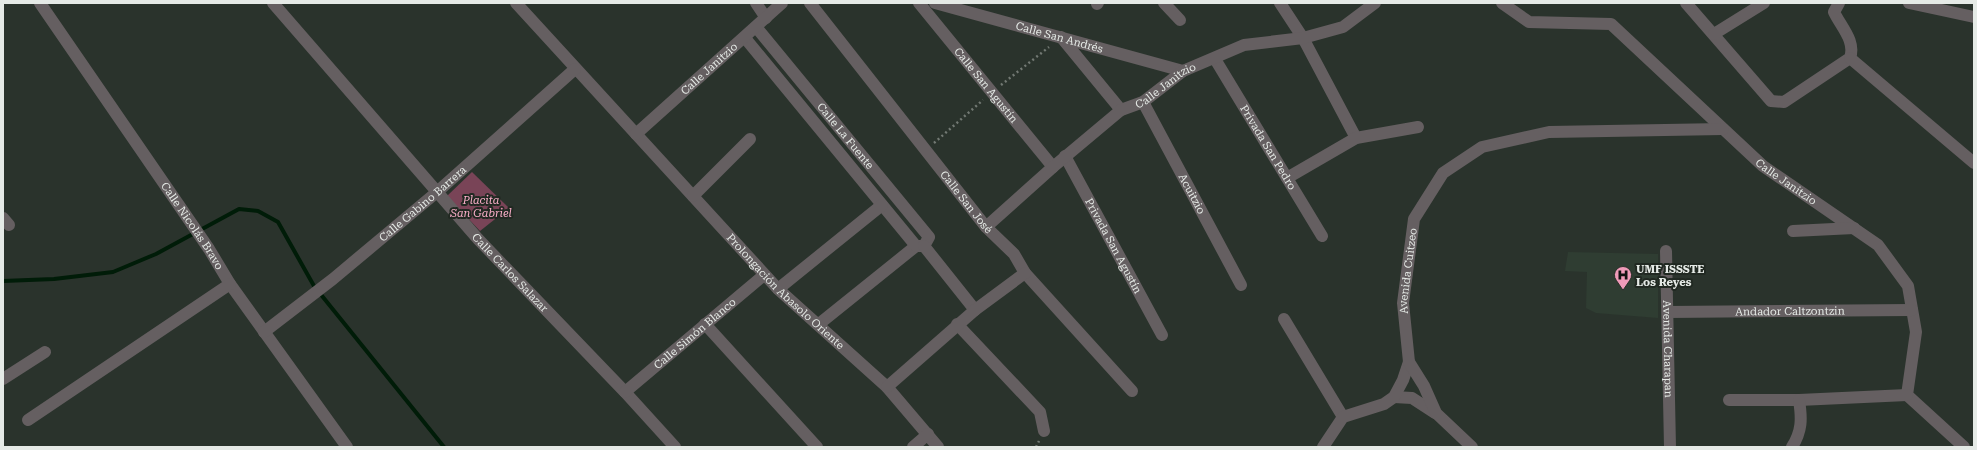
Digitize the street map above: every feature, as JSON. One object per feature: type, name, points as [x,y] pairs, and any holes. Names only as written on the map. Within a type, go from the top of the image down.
[{"type":"street","name":"Calle Nicolás Bravo","points":[[40,3],[209,249],[230,284],[347,447]]},
{"type":"street","name":"Calle Carlos Salazar","points":[[273,3],[478,239],[625,392],[674,447]]},
{"type":"street","name":"Prolongación Abasolo Oriente","points":[[516,3],[764,275],[887,387],[938,447]]},
{"type":"street","points":[[756,3],[766,18]]},
{"type":"street","name":"Calle Janitzio","points":[[636,134],[745,38],[782,3]]},
{"type":"street","name":"Calle San José","points":[[810,3],[986,227],[1014,254],[1025,273],[1132,391]]},
{"type":"street","name":"Calle San Agustín","points":[[919,3],[1053,167]]},
{"type":"street","name":"Calle San Andrés","points":[[935,3],[1183,71]]},
{"type":"street","points":[[1164,3],[1180,20]]},
{"type":"street","points":[[1280,3],[1303,38],[1356,138]]},
{"type":"street","name":"Calle Janitzio","points":[[986,227],[1065,156],[1121,110],[1142,102],[1183,71],[1215,59],[1244,45],[1303,38],[1343,27],[1375,3]]},
{"type":"street","name":"Calle Janitzio","points":[[1502,3],[1529,22],[1611,24],[1763,166],[1878,245],[1908,286],[1916,332],[1907,395]]},
{"type":"street","points":[[1686,3],[1772,101],[1778,103],[1784,102],[1850,58],[1852,44],[1834,12],[1839,3]]},
{"type":"street","points":[[1714,34],[1764,3]]},
{"type":"street","points":[[1909,3],[1974,17]]},
{"type":"street","name":"Calle La Fuente","points":[[756,27],[929,237],[920,246]]},
{"type":"street","points":[[1062,37],[1121,110]]},
{"type":"street","name":"Calle La Fuente","points":[[745,38],[882,205],[920,246],[975,310]]},
{"type":"street","points":[[1850,58],[1974,163]]},
{"type":"street","name":"Privada San Pedro","points":[[1215,59],[1322,236]]},
{"type":"street","name":"Calle Gabino Barrera","points":[[264,332],[308,296],[333,279],[437,192],[575,69]]},
{"type":"street","name":"Acuitzio","points":[[1142,102],[1241,285]]},
{"type":"street","points":[[1287,178],[1356,138],[1418,127]]},
{"type":"street","name":"Avenida Cuitzeo","points":[[1472,447],[1436,413],[1424,386],[1409,362],[1403,303],[1414,218],[1443,173],[1482,147],[1549,132],[1723,129]]},
{"type":"street","points":[[834,146],[846,136]]},
{"type":"street","points":[[692,196],[750,140]]},
{"type":"street","name":"Privada San Agustín","points":[[1065,156],[1162,335]]},
{"type":"street","points":[[778,289],[882,205]]},
{"type":"street","points":[[1793,231],[1854,228]]},
{"type":"street","points":[[819,324],[920,246]]},
{"type":"street","name":"Avenida Charapan","points":[[1666,251],[1670,447]]},
{"type":"street","points":[[887,387],[957,324],[1025,273]]},
{"type":"street","name":"Calle Simón Blanco","points":[[625,392],[764,275]]},
{"type":"street","points":[[28,420],[230,284]]},
{"type":"street","name":"Andador Caltzontzin","points":[[1668,312],[1912,310]]},
{"type":"street","points":[[1284,319],[1343,417]]},
{"type":"street","points":[[705,324],[817,447]]},
{"type":"street","points":[[957,324],[1040,412],[1044,432]]},
{"type":"street","points":[[3,379],[45,352]]},
{"type":"street","points":[[1322,447],[1343,417],[1384,404],[1394,397],[1403,380],[1409,362]]},
{"type":"street","points":[[1729,400],[1799,400],[1907,395],[1964,447]]},
{"type":"street","points":[[1394,397],[1412,398],[1436,413]]},
{"type":"street","points":[[1792,447],[1800,435],[1801,413],[1799,400]]},
{"type":"street","points":[[912,447],[928,434]]},
{"type":"shaded area","name":"UMF ISSSTE Los Reyes","points":[[1568,252],[1658,254],[1658,318],[1596,313],[1586,308],[1587,272],[1565,271]]},
{"type":"green space","name":"Placita San Gabriel","points":[[472,172],[509,208],[480,231],[447,196]]},
{"type":"waterway","points":[[3,281],[54,279],[113,272],[156,254],[239,209],[258,211],[278,222],[314,286],[444,447]]},
{"type":"place","name":"UMF ISSSTE Los Reyes","points":[[1623,290]]}]
